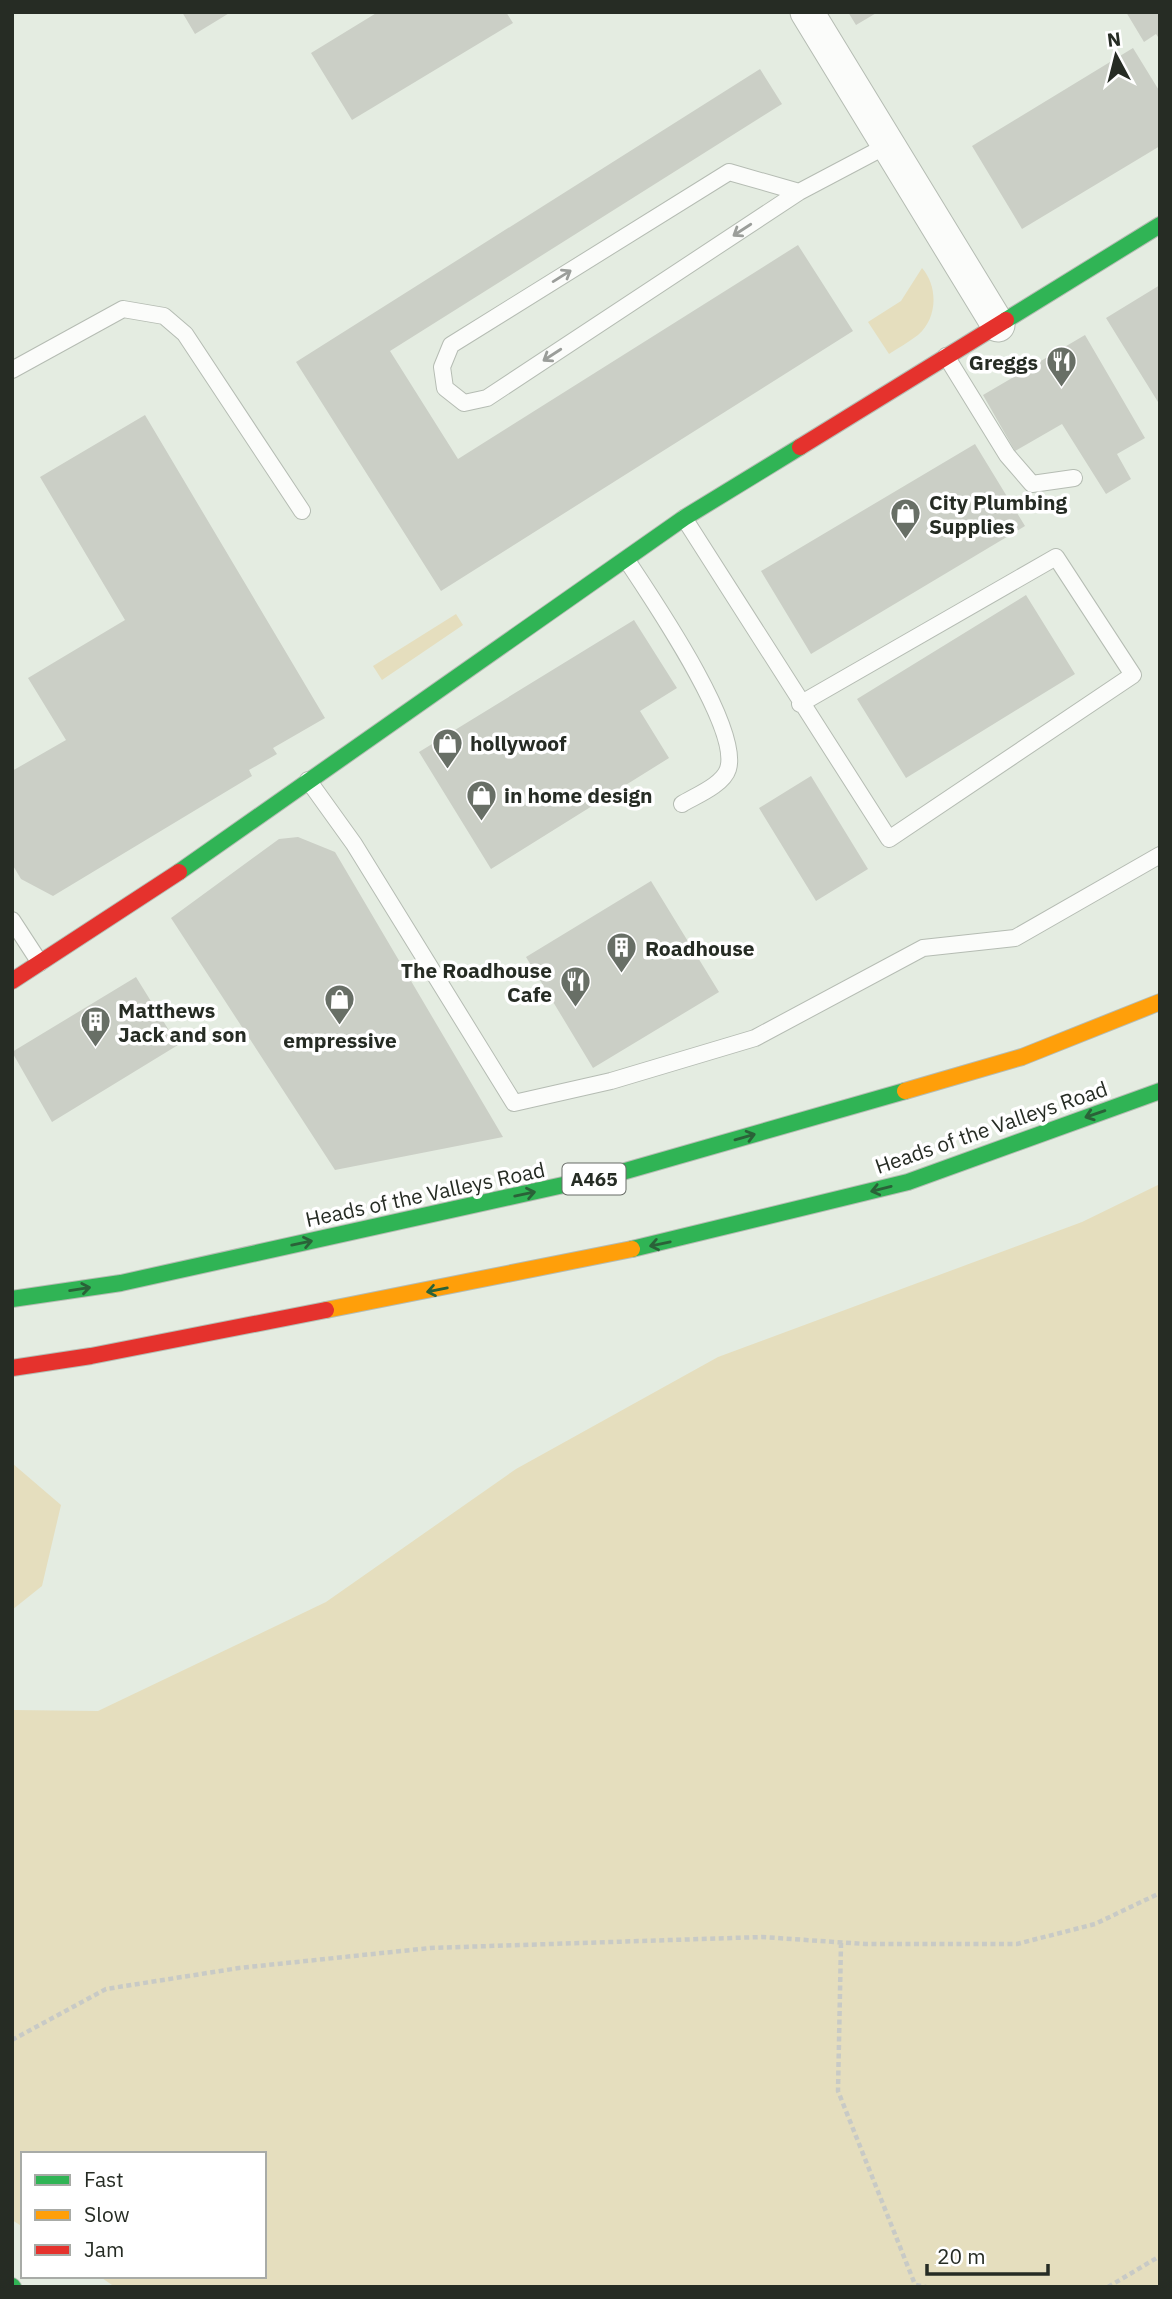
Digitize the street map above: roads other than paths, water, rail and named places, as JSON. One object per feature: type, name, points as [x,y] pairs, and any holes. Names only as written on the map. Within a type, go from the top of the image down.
[{"type":"main road","points":[[12,981],[41,965],[186,868],[684,518],[1160,225]]},
{"type":"main road","name":"Heads of the Valleys Road","points":[[12,1299],[121,1283],[622,1172],[1022,1057],[1160,1002]]},
{"type":"main road","name":"Heads of the Valleys Road","points":[[12,1368],[159,1343],[675,1241],[908,1182],[1160,1091]]},
{"type":"street","points":[[807,12],[998,325]]},
{"type":"lane","points":[[799,192],[729,172],[451,345],[442,367],[445,388],[464,403],[487,398],[799,192],[888,145]]},
{"type":"lane","points":[[12,370],[123,309],[164,316],[185,334],[302,512]]},
{"type":"lane","points":[[946,356],[1007,455],[1032,484],[1073,478]]},
{"type":"lane","points":[[684,518],[800,704],[888,839],[1133,675],[1056,557],[800,704]]},
{"type":"lane","points":[[625,557],[701,681],[726,734],[729,767],[723,778],[682,804]]},
{"type":"lane","points":[[308,780],[354,844],[514,1103],[611,1081],[755,1038],[923,948],[1015,938],[1160,855]]},
{"type":"lane","points":[[12,920],[41,965]]},
{"type":"place","name":"Greggs","points":[[1061,389]]},
{"type":"place","name":"City Plumbing Supplies","points":[[906,541]]},
{"type":"place","name":"hollywoof","points":[[447,770]]},
{"type":"place","name":"in home design","points":[[481,822]]},
{"type":"place","name":"Roadhouse","points":[[622,975]]},
{"type":"place","name":"The Roadhouse Cafe","points":[[575,1009]]},
{"type":"place","name":"empressive","points":[[340,1027]]},
{"type":"place","name":"Matthews Jack and son","points":[[95,1049]]}]
